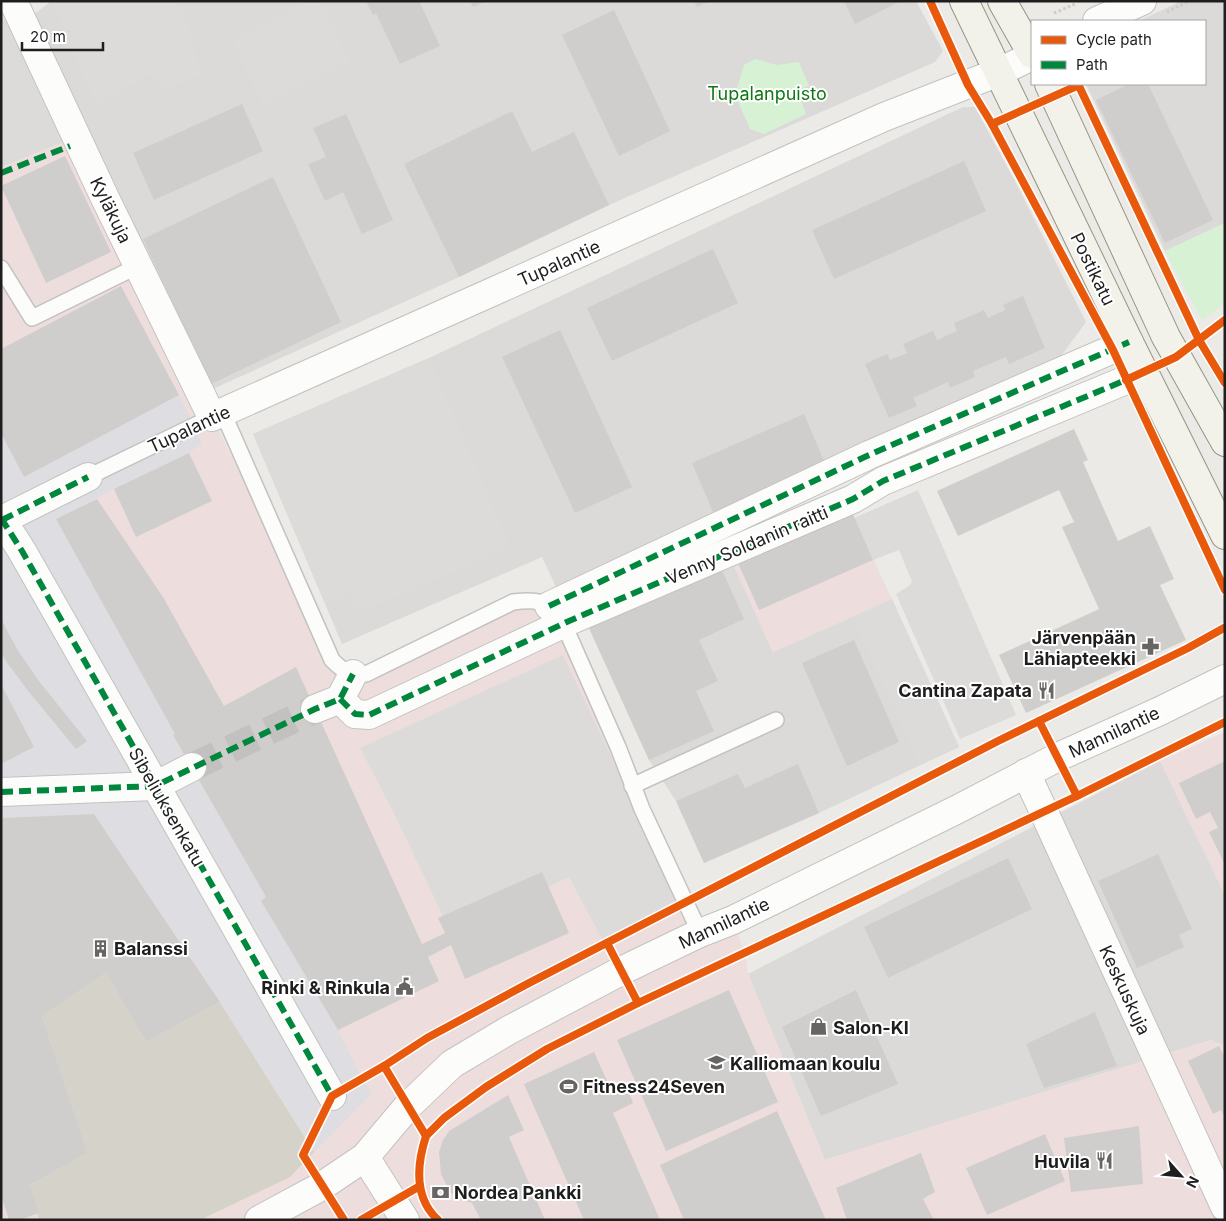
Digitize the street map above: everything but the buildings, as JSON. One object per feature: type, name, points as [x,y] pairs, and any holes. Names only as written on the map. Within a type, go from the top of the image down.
[{"type":"street","name":"Kyläkuja","points":[[13,1],[138,266],[217,415]]},
{"type":"street","name":"Postikatu","points":[[964,1],[1128,342],[1225,535]]},
{"type":"street","points":[[1002,1],[1031,53]]},
{"type":"street","points":[[1099,20],[1142,1]]},
{"type":"street","name":"Tupalantie","points":[[217,415],[884,117],[999,72],[1031,56]]},
{"type":"street","name":"Postikatu","points":[[1049,85],[1166,337],[1225,442]]},
{"type":"street","name":"Venny Soldanin raitti","points":[[340,699],[355,714],[369,715],[556,615],[870,454],[1128,342]]},
{"type":"street","name":"Venny Soldanin raitti","points":[[556,615],[853,499],[884,481],[1126,380]]},
{"type":"street","points":[[2,519],[88,477]]},
{"type":"street","name":"Sibeliuksenkatu","points":[[2,519],[332,1096]]},
{"type":"street","points":[[315,709],[340,699],[353,674]]},
{"type":"street","name":"Mannilantie","points":[[259,1220],[322,1186],[365,1157],[408,1106],[452,1064],[509,1030],[621,971],[750,911],[958,809],[1026,773],[1225,679]]},
{"type":"street","points":[[1,792],[155,786],[192,768]]},
{"type":"street","name":"Keskuskuja","points":[[1026,773],[1225,1207]]},
{"type":"street","points":[[365,1157],[405,1220]]},
{"type":"lane","points":[[1,268],[32,318],[138,266]]},
{"type":"lane","points":[[217,415],[332,660],[340,669],[353,674],[366,674],[513,602],[532,600],[556,615],[618,747],[632,786],[700,933]]},
{"type":"lane","name":"Tupalantie","points":[[88,477],[217,415]]},
{"type":"lane","points":[[632,786],[776,720]]},
{"type":"path","points":[[1057,20],[1050,13],[1082,1]]},
{"type":"shaded area","points":[[1,1],[212,417],[332,660],[353,674],[513,602],[549,606],[700,933],[733,920],[745,953],[748,974],[825,1160],[1211,1040],[1225,1046],[1225,1220],[1,1220]]},
{"type":"shaded area","points":[[49,1],[916,1],[943,51],[935,62],[609,205],[459,277],[213,389],[207,386],[33,15],[49,3]]},
{"type":"shaded area","points":[[52,1],[177,1],[187,23],[200,75],[163,92],[150,74],[96,105]]},
{"type":"shaded area","points":[[310,1],[321,1],[350,62],[262,104],[232,39]]},
{"type":"shaded area","points":[[1181,1],[1225,1],[1225,223],[1165,251],[1086,85],[1206,85],[1206,20],[1141,20]]},
{"type":"shaded area","points":[[1,20],[8,21],[63,142],[1,167]]},
{"type":"shaded area","points":[[963,107],[975,107],[1017,185],[1086,322],[1056,363],[713,512],[556,587],[542,557],[342,644],[253,434],[429,358]]},
{"type":"shaded area","points":[[429,358],[510,547],[358,613],[349,594],[326,604],[253,434]]},
{"type":"shaded area","points":[[179,395],[202,443],[189,453],[57,519],[175,734],[173,735],[266,897],[261,901],[338,1030],[362,1078],[372,1093],[314,1152],[201,972],[94,814],[1,818],[1,764],[34,747],[1,684],[1,433]]},
{"type":"shaded area","points":[[918,490],[1016,715],[960,739],[896,594],[912,582],[899,550],[873,560],[854,518]]},
{"type":"shaded area","points":[[854,518],[892,599],[773,652],[732,562]]},
{"type":"shaded area","points":[[732,561],[773,652],[892,599],[959,747],[819,813],[704,863],[676,801],[649,760],[589,628],[721,568]]},
{"type":"shaded area","points":[[892,599],[959,747],[919,765],[852,617]]},
{"type":"shaded area","points":[[563,655],[681,903],[602,939],[569,877],[451,933],[392,809],[360,748]]},
{"type":"shaded area","points":[[1225,732],[1225,895],[1160,761]]},
{"type":"shaded area","points":[[1160,761],[1225,895],[1225,1046],[1211,1040],[825,1160],[748,974]]},
{"type":"shaded area","points":[[106,973],[146,1042],[220,1002],[314,1152],[290,1177],[200,1220],[39,1220],[30,1185],[88,1153],[42,1016]]},
{"type":"green space","name":"Tupalanpuisto","points":[[755,59],[777,65],[799,62],[809,86],[797,90],[806,114],[764,134],[750,129],[735,95],[744,65]]},
{"type":"green space","points":[[1225,223],[1225,303],[1202,320],[1165,251]]},
{"type":"tunnel","points":[[192,767],[315,709]]},
{"type":"marked path","points":[[1,173],[70,146]]},
{"type":"marked path","points":[[549,606],[869,455],[1129,342]]},
{"type":"marked path","points":[[340,699],[355,714],[369,715],[569,621],[853,499],[883,481],[1126,380]]},
{"type":"marked path","points":[[2,520],[88,477]]},
{"type":"marked path","points":[[1,518],[22,551],[332,1096]]},
{"type":"marked path","points":[[1,792],[155,786],[315,709],[340,699],[353,674]]},
{"type":"cycle path","points":[[930,1],[968,85],[992,124],[1113,350],[1225,590]]},
{"type":"cycle path","points":[[1078,85],[1199,340],[1225,383]]},
{"type":"cycle path","points":[[992,124],[1079,85]]},
{"type":"cycle path","points":[[1126,380],[1176,357],[1225,320]]},
{"type":"cycle path","points":[[384,1066],[427,1038],[529,983],[998,741],[1188,648],[1224,628]]},
{"type":"cycle path","points":[[1039,721],[1077,796]]},
{"type":"cycle path","points":[[426,1136],[444,1118],[486,1087],[547,1049],[638,1003],[1077,796],[1225,722]]},
{"type":"cycle path","points":[[607,943],[638,1003]]},
{"type":"cycle path","points":[[344,1220],[303,1155],[332,1096],[384,1066],[426,1136],[419,1169],[419,1180],[424,1201],[438,1220]]},
{"type":"cycle path","points":[[361,1220],[420,1186]]},
{"type":"place","name":"Järvenpään Lähiapteekki","points":[[1150,647]]},
{"type":"place","name":"Cantina Zapata","points":[[1046,690]]},
{"type":"place","name":"Balanssi","points":[[100,948]]},
{"type":"place","name":"Rinki & Rinkula","points":[[404,987]]},
{"type":"place","name":"Salon-KI","points":[[819,1027]]},
{"type":"place","name":"Kalliomaan koulu","points":[[716,1063]]},
{"type":"place","name":"Fitness24Seven","points":[[569,1086]]},
{"type":"place","name":"Huvila","points":[[1104,1161]]},
{"type":"place","name":"Nordea Pankki","points":[[440,1192]]}]
